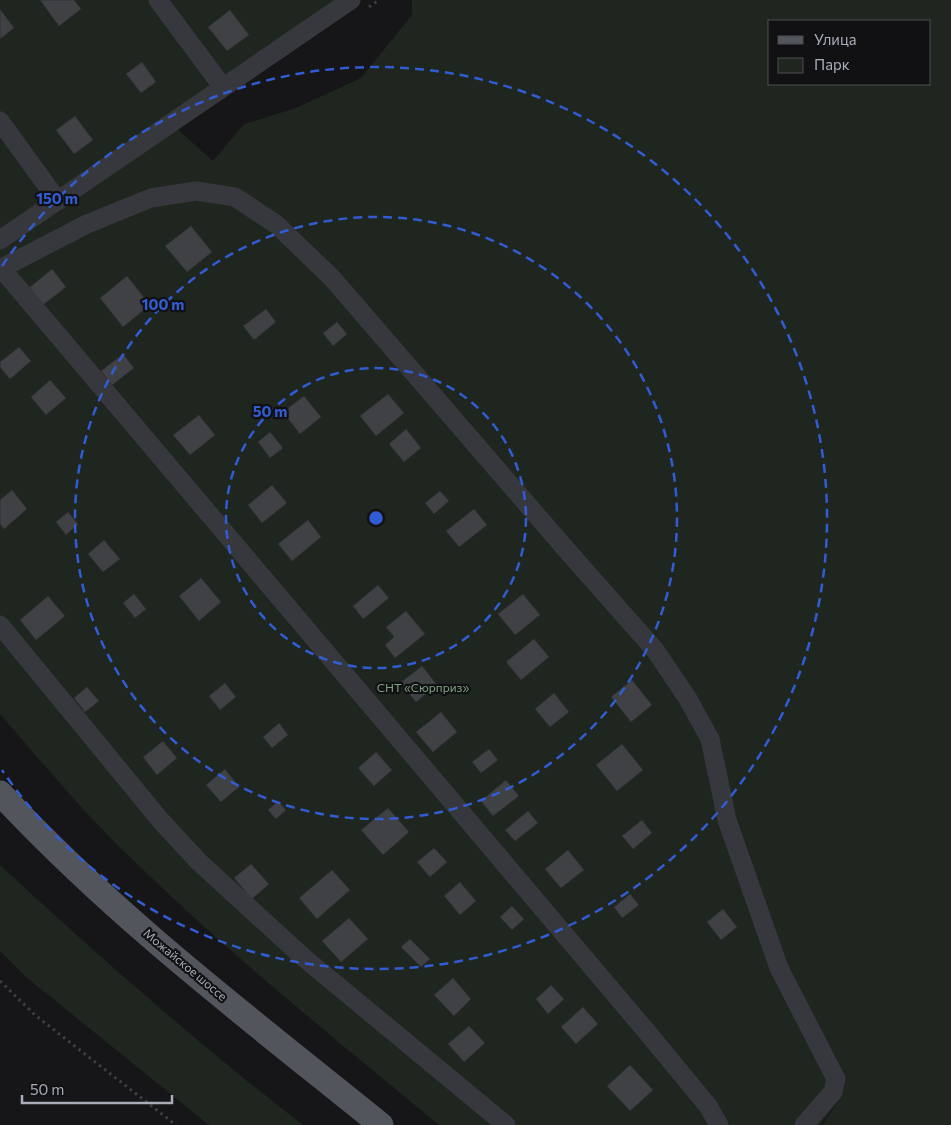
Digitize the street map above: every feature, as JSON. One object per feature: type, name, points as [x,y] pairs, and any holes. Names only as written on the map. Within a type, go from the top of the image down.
[{"type":"main road","name":"Можайское шоссе","points":[[0,793],[45,842],[117,907],[206,984],[381,1125]]},
{"type":"street","points":[[158,0],[222,86]]},
{"type":"street","points":[[0,240],[222,86],[351,0]]},
{"type":"street","points":[[0,121],[58,200]]},
{"type":"street","points":[[719,1125],[708,1106],[647,1032],[1,268],[87,224],[151,198],[196,191],[235,197],[277,225],[332,278],[655,650],[688,699],[710,740],[727,820],[779,968],[836,1079],[834,1092],[804,1125]]},
{"type":"street","points":[[0,625],[162,821],[198,861],[302,957],[506,1125]]},
{"type":"path","points":[[0,981],[35,1014],[176,1125]]},
{"type":"green space","name":"СНТ «Сюрприз»","points":[[0,0],[361,0],[175,127],[213,161],[244,124],[296,108],[361,78],[412,15],[412,0],[951,0],[951,1125],[822,1125],[841,1098],[820,1125],[439,1125],[206,929],[132,859],[64,788],[0,714]]},
{"type":"green space","points":[[0,865],[148,998],[303,1125],[209,1125],[26,977],[0,951]]},
{"type":"building","points":[[40,0],[74,0],[81,9],[59,26]]},
{"type":"building","points":[[0,9],[14,28],[0,39]]},
{"type":"building","points":[[230,10],[249,35],[227,51],[208,27]]},
{"type":"building","points":[[142,62],[156,82],[141,93],[126,74]]},
{"type":"building","points":[[75,116],[93,140],[74,154],[56,130]]},
{"type":"building","points":[[191,226],[212,252],[187,272],[165,246]]},
{"type":"building","points":[[52,269],[66,287],[43,305],[29,288]]},
{"type":"building","points":[[127,276],[150,305],[123,327],[100,298]]},
{"type":"building","points":[[266,309],[276,322],[254,340],[243,326]]},
{"type":"building","points":[[337,322],[347,334],[333,346],[323,333]]},
{"type":"building","points":[[19,347],[31,361],[10,379],[0,367],[0,362]]},
{"type":"building","points":[[123,354],[134,368],[112,385],[101,371]]},
{"type":"building","points":[[50,380],[66,398],[46,415],[31,397]]},
{"type":"building","points":[[388,394],[404,413],[376,436],[360,416]]},
{"type":"building","points":[[304,396],[321,417],[300,434],[283,412]]},
{"type":"building","points":[[199,415],[215,435],[190,455],[173,435]]},
{"type":"building","points":[[406,429],[421,448],[404,462],[389,444]]},
{"type":"building","points":[[270,432],[283,448],[270,458],[258,442]]},
{"type":"building","points":[[272,485],[287,503],[262,523],[248,505]]},
{"type":"building","points":[[12,490],[27,509],[4,529],[0,524],[0,500]]},
{"type":"building","points":[[440,491],[449,501],[434,514],[425,503]]},
{"type":"building","points":[[474,509],[487,525],[459,547],[446,531]]},
{"type":"building","points":[[68,512],[78,524],[66,535],[56,522]]},
{"type":"building","points":[[308,520],[321,537],[292,561],[278,544]]},
{"type":"building","points":[[104,540],[120,559],[103,572],[88,554]]},
{"type":"building","points":[[201,578],[221,602],[199,621],[179,596]]},
{"type":"building","points":[[378,585],[389,598],[363,619],[353,606]]},
{"type":"building","points":[[134,594],[146,609],[135,618],[123,603]]},
{"type":"building","points":[[523,594],[540,615],[515,635],[498,614]]},
{"type":"building","points":[[48,596],[65,616],[36,640],[20,620]]},
{"type":"building","points":[[406,611],[425,634],[395,658],[385,645],[394,637],[386,627]]},
{"type":"building","points":[[534,639],[549,657],[521,680],[506,662]]},
{"type":"building","points":[[422,666],[437,685],[416,702],[400,683]]},
{"type":"building","points":[[632,680],[652,705],[631,722],[611,697]]},
{"type":"building","points":[[225,683],[236,697],[220,710],[209,696]]},
{"type":"building","points":[[87,687],[99,701],[85,712],[74,698]]},
{"type":"building","points":[[554,693],[569,712],[550,727],[535,709]]},
{"type":"building","points":[[441,712],[457,732],[433,752],[416,732]]},
{"type":"building","points":[[279,723],[288,735],[272,748],[263,737]]},
{"type":"building","points":[[163,741],[177,758],[157,775],[143,757]]},
{"type":"building","points":[[622,744],[643,770],[617,791],[596,765]]},
{"type":"building","points":[[489,749],[498,760],[481,773],[472,762]]},
{"type":"building","points":[[376,752],[392,770],[374,786],[358,768]]},
{"type":"building","points":[[225,769],[239,787],[221,802],[206,785]]},
{"type":"building","points":[[506,780],[519,796],[493,816],[481,801]]},
{"type":"building","points":[[278,801],[286,810],[276,819],[268,810]]},
{"type":"building","points":[[388,808],[409,832],[383,855],[361,830]]},
{"type":"building","points":[[528,811],[538,823],[515,841],[505,830]]},
{"type":"building","points":[[642,820],[652,833],[633,849],[622,836]]},
{"type":"building","points":[[434,848],[447,862],[430,877],[417,862]]},
{"type":"building","points":[[568,850],[584,870],[561,888],[545,869]]},
{"type":"building","points":[[251,864],[269,884],[252,899],[234,878]]},
{"type":"building","points":[[332,870],[350,890],[317,919],[299,898]]},
{"type":"building","points":[[460,882],[476,901],[460,915],[444,896]]},
{"type":"building","points":[[630,894],[639,905],[622,918],[614,907]]},
{"type":"building","points":[[512,906],[524,919],[512,930],[500,917]]},
{"type":"building","points":[[723,909],[737,927],[721,940],[707,922]]},
{"type":"building","points":[[349,918],[368,939],[341,962],[322,941]]},
{"type":"building","points":[[410,939],[430,959],[421,967],[401,947]]},
{"type":"building","points":[[453,978],[471,999],[454,1016],[434,995]]},
{"type":"building","points":[[551,985],[564,999],[548,1014],[536,999]]},
{"type":"building","points":[[583,1007],[598,1024],[576,1044],[561,1027]]},
{"type":"building","points":[[469,1026],[485,1043],[464,1062],[448,1044]]},
{"type":"building","points":[[630,1065],[653,1090],[630,1111],[607,1086]]}]
